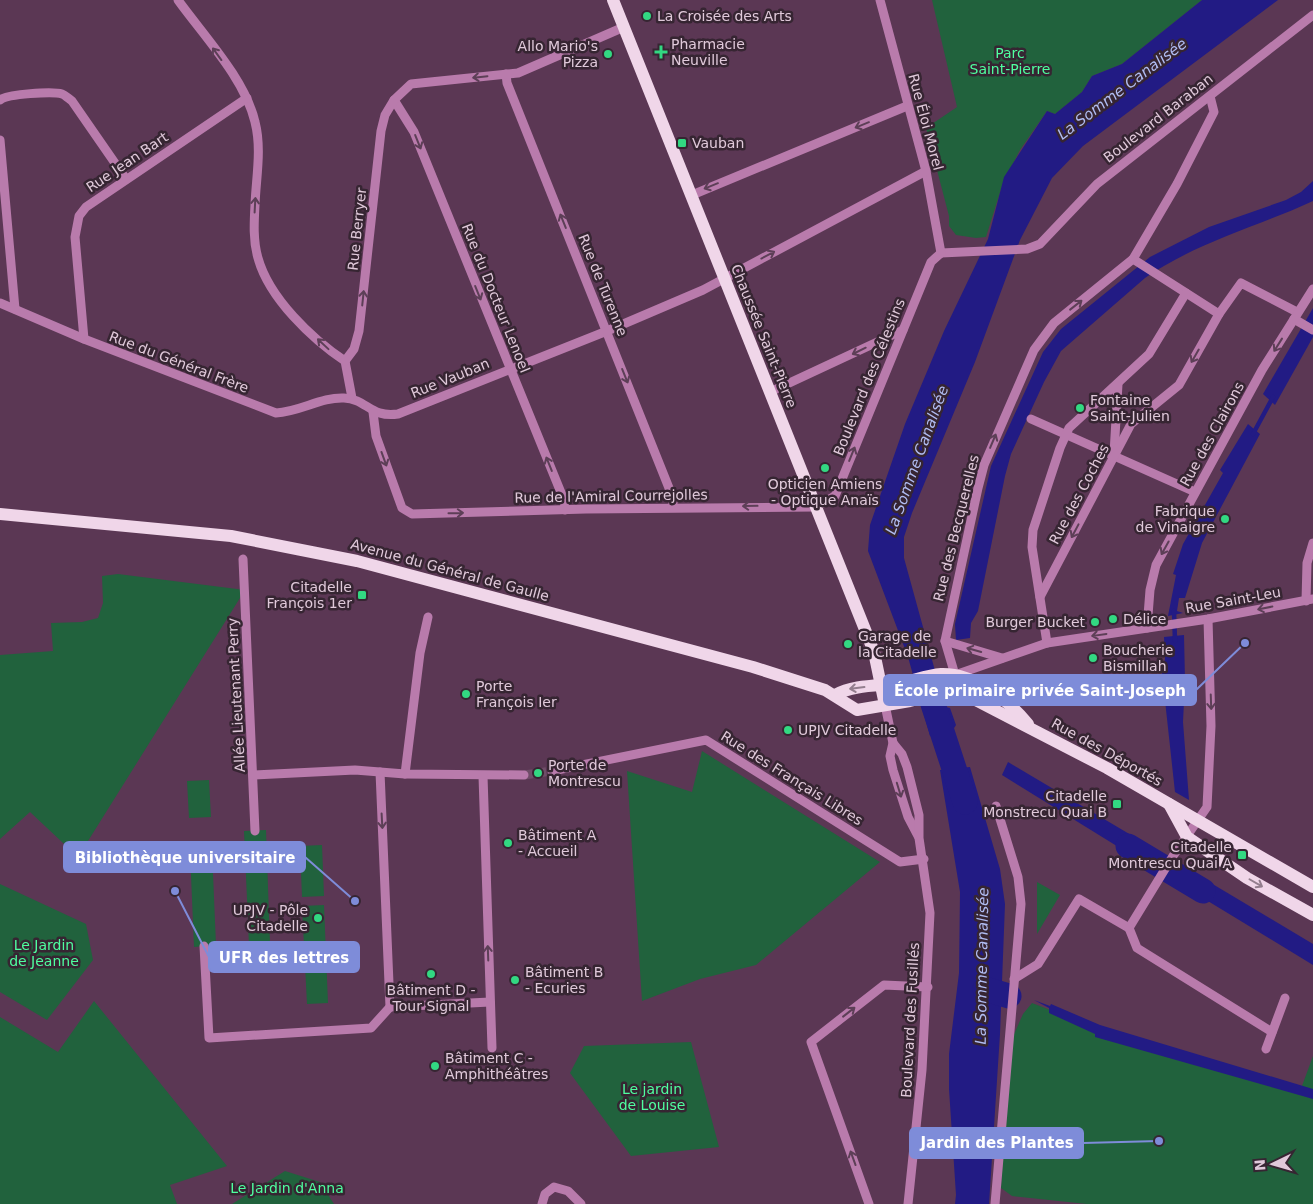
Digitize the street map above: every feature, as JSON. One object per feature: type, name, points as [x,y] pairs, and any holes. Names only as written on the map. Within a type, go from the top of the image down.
[{"type":"main road","name":"Chaussée Saint-Pierre","points":[[613,0],[874,652],[885,705]]},
{"type":"main road","name":"Avenue du Général de Gaulle","points":[[0,514],[232,536],[339,557],[665,642],[760,669],[835,695]]},
{"type":"main road","name":"Rue des Déportés","points":[[881,685],[906,683],[940,674],[955,675],[976,683],[1004,699],[1030,726]]},
{"type":"main road","points":[[881,685],[844,690],[835,695],[844,704],[857,710],[885,705]]},
{"type":"main road","name":"Rue des Déportés","points":[[885,705],[946,692],[962,693],[1006,717],[1030,726],[1198,822],[1230,838],[1313,887]]},
{"type":"main road","name":"Rue des Déportés","points":[[1169,804],[1187,837],[1248,878],[1313,915]]},
{"type":"street","points":[[178,0],[241,87],[255,122],[259,151],[254,232],[258,259],[279,300],[326,348],[346,361],[352,398]]},
{"type":"street","name":"Rue Éloi Morel","points":[[880,0],[926,171],[941,253]]},
{"type":"street","name":"Boulevard Baraban","points":[[941,253],[1027,249],[1040,244],[1096,184],[1313,15]]},
{"type":"street","points":[[394,100],[411,84],[518,73],[624,27]]},
{"type":"street","name":"Rue de Turenne","points":[[506,74],[507,83],[673,498],[673,508]]},
{"type":"street","points":[[0,100],[11,96],[63,94],[72,101],[126,179]]},
{"type":"street","points":[[1210,96],[1214,112],[1178,184],[1133,259],[1219,314]]},
{"type":"street","name":"Rue Jean Bart","points":[[84,339],[75,237],[76,224],[86,207],[247,98]]},
{"type":"street","name":"Rue Berryer","points":[[346,361],[354,349],[360,331],[381,130],[385,115],[394,100]]},
{"type":"street","name":"Rue du Docteur Lenoel","points":[[394,100],[414,132],[564,500],[565,510]]},
{"type":"street","points":[[692,195],[907,106]]},
{"type":"street","points":[[0,140],[15,309]]},
{"type":"street","name":"Rue Vauban","points":[[352,398],[373,412],[385,415],[398,414],[607,331],[725,279],[926,171]]},
{"type":"street","name":"Boulevard des Célestins","points":[[816,507],[835,496],[932,262],[941,253]]},
{"type":"street","name":"Rue des Becquerelles","points":[[955,675],[945,642],[984,465],[1034,350],[1054,322],[1133,259]]},
{"type":"street","name":"Rue des Coches","points":[[1040,597],[1132,424],[1179,384],[1219,314],[1240,283],[1298,318]]},
{"type":"street","name":"Rue des Clairons","points":[[1147,628],[1150,590],[1156,565],[1262,370],[1298,318],[1313,289]]},
{"type":"street","points":[[1047,642],[1032,547],[1033,530],[1036,513],[1066,434],[1069,428],[1149,354],[1186,293]]},
{"type":"street","name":"Rue du Général Frère","points":[[0,303],[84,339],[276,413],[291,413],[334,398],[352,398]]},
{"type":"street","points":[[1298,318],[1313,330]]},
{"type":"street","points":[[770,392],[903,330]]},
{"type":"street","points":[[1114,456],[1118,384]]},
{"type":"street","name":"Rue de l'Amiral Courrejolles","points":[[373,412],[376,436],[402,508],[412,514],[586,509],[816,507]]},
{"type":"street","points":[[1030,418],[1196,492]]},
{"type":"street","points":[[1309,600],[1307,563],[1313,543]]},
{"type":"street","name":"Allée Lieutenant Perry","points":[[243,559],[255,831]]},
{"type":"street","name":"Rue Saint-Leu","points":[[955,675],[1047,642],[1208,619],[1309,600]]},
{"type":"street","points":[[405,774],[420,653],[428,617]]},
{"type":"street","points":[[1128,928],[1173,856],[1207,807],[1212,726],[1208,619]]},
{"type":"street","points":[[945,642],[1002,658]]},
{"type":"street","points":[[885,705],[893,743]]},
{"type":"street","name":"Rue des Français Libres","points":[[552,771],[706,740],[900,862],[924,859]]},
{"type":"street","name":"Boulevard des Fusillés","points":[[893,743],[890,756],[893,770],[908,817],[919,838]]},
{"type":"street","name":"Boulevard des Fusillés","points":[[893,743],[902,754],[907,767],[918,815],[919,838],[924,859],[930,913],[928,987],[922,1070],[908,1204]]},
{"type":"street","points":[[253,775],[355,770],[405,774],[524,775]]},
{"type":"street","points":[[204,946],[209,1038],[372,1028],[390,1007],[380,772]]},
{"type":"street","points":[[483,776],[492,1048]]},
{"type":"street","points":[[995,1204],[1021,904],[1018,877],[996,806]]},
{"type":"street","points":[[1014,979],[1038,964],[1079,899],[1128,928],[1138,948],[1272,1032]]},
{"type":"street","points":[[869,1204],[811,1042],[884,985],[928,987]]},
{"type":"street","points":[[1266,1049],[1284,998]]},
{"type":"street","points":[[390,1007],[490,1002]]},
{"type":"street","points":[[542,1204],[545,1194],[554,1187],[568,1191],[582,1204]]},
{"type":"green space","name":"Parc Saint-Pierre","points":[[932,0],[1202,0],[1122,64],[1092,76],[1082,92],[1055,114],[1047,111],[1020,150],[1003,183],[986,237],[976,238],[956,235],[949,226],[949,216],[926,128],[957,107]]},
{"type":"green space","points":[[118,574],[245,590],[78,857],[30,812],[0,839],[0,655],[53,651],[51,623],[82,622],[98,618],[103,603],[102,576]]},
{"type":"green space","points":[[702,751],[880,862],[756,965],[700,979],[642,1001],[627,771],[692,792]]},
{"type":"green space","points":[[209,780],[211,817],[189,818],[187,781]]},
{"type":"green space","points":[[266,830],[270,944],[249,945],[244,831]]},
{"type":"green space","points":[[322,845],[324,896],[302,897],[300,846]]},
{"type":"green space","points":[[212,850],[216,945],[194,947],[190,851]]},
{"type":"green space","points":[[1037,882],[1060,895],[1037,934]]},
{"type":"green space","name":"Le Jardin de Jeanne","points":[[0,884],[86,924],[93,960],[47,1020],[0,992]]},
{"type":"green space","points":[[324,905],[328,1003],[307,1004],[302,906]]},
{"type":"green space","points":[[94,1001],[227,1166],[170,1185],[177,1204],[0,1204],[0,1017],[58,1052]]},
{"type":"green space","points":[[1032,1003],[1108,1032],[1299,1094],[1313,1056],[1313,1204],[1087,1204],[1012,1196],[1001,1188],[1011,1041],[1023,1014]]},
{"type":"green space","name":"Le jardin de Louise","points":[[691,1042],[719,1147],[631,1156],[570,1073],[584,1046]]},
{"type":"green space","name":"Le Jardin d'Anna","points":[[285,1171],[320,1182],[334,1204],[232,1204]]},
{"type":"water","points":[[1202,0],[1278,0],[1083,146],[1052,178],[1020,240],[975,362],[912,513],[904,537],[904,558],[945,707],[950,708],[956,725],[951,733],[939,738],[930,736],[908,657],[868,551],[870,525],[905,424],[944,331],[988,239],[1004,177],[1047,111],[1055,114],[1082,92],[1092,76],[1122,64]]},
{"type":"water","points":[[1313,181],[1313,201],[1185,254],[1165,265],[1145,278],[1061,351],[1044,382],[1011,454],[978,611],[971,623],[970,638],[956,640],[955,624],[991,466],[1043,352],[1061,329],[1150,257],[1209,227],[1286,200],[1301,192]]},
{"type":"water","points":[[1313,308],[1313,337],[1275,405],[1263,394]]},
{"type":"water","points":[[1248,424],[1260,434],[1202,543],[1185,598],[1179,598],[1177,611],[1183,613],[1168,616],[1176,575],[1173,574],[1183,544],[1223,473],[1220,470]]},
{"type":"water","points":[[1184,635],[1185,681],[1183,722],[1189,800],[1175,792],[1162,673],[1165,659],[1164,637]]},
{"type":"water","points":[[1008,762],[1163,854],[1154,869],[1002,775]]},
{"type":"water","points":[[970,767],[1000,869],[1005,904],[1000,1034],[989,1204],[955,1204],[949,1089],[949,1054],[959,973],[960,892],[940,770]]},
{"type":"water","points":[[1179,864],[1313,944],[1313,965],[1170,878]]},
{"type":"water","points":[[1034,1000],[1050,1006],[1051,1004],[1100,1025],[1313,1089],[1313,1099],[1095,1037],[1095,1034],[1049,1013],[1049,1008]]},
{"type":"waterway","points":[[1253,434],[1273,397]]},
{"type":"waterway","points":[[1174,611],[1175,641]]},
{"type":"waterway","name":"La Somme Canalisée","points":[[933,704],[965,802]]},
{"type":"waterway","points":[[1128,846],[1203,891]]},
{"type":"waterway","points":[[985,989],[1009,996]]},
{"type":"tunnel","points":[[524,775],[552,771]]},
{"type":"place","name":"La Croisée des Arts","points":[[647,16]]},
{"type":"place","name":"Pharmacie Neuville","points":[[661,52]]},
{"type":"place","name":"Allo Mario's Pizza","points":[[608,54]]},
{"type":"place","name":"Vauban","points":[[682,143]]},
{"type":"place","name":"Fontaine Saint-Julien","points":[[1080,408]]},
{"type":"place","name":"Opticien Amiens - Optique Anaïs","points":[[825,468]]},
{"type":"place","name":"Fabrique de Vinaigre","points":[[1225,519]]},
{"type":"place","name":"Citadelle François 1er","points":[[362,595]]},
{"type":"place","name":"Délice","points":[[1113,619]]},
{"type":"place","name":"Burger Bucket","points":[[1095,622]]},
{"type":"place","name":"École primaire privée Saint-Joseph","points":[[1245,643]]},
{"type":"place","name":"Garage de la Citadelle","points":[[848,644]]},
{"type":"place","name":"Boucherie Bismillah","points":[[1093,658]]},
{"type":"place","name":"Porte François Ier","points":[[466,694]]},
{"type":"place","name":"UPJV Citadelle","points":[[788,730]]},
{"type":"place","name":"Porte de Montrescu","points":[[538,773]]},
{"type":"place","name":"Citadelle Monstrecu Quai B","points":[[1117,804]]},
{"type":"place","name":"Bâtiment A - Accueil","points":[[508,843]]},
{"type":"place","name":"Citadelle Montrescu Quai A","points":[[1242,855]]},
{"type":"place","name":"UFR des lettres","points":[[175,891]]},
{"type":"place","name":"Bibliothèque universitaire","points":[[355,901]]},
{"type":"place","name":"UPJV - Pôle Citadelle","points":[[318,918]]},
{"type":"place","name":"Bâtiment D - Tour Signal","points":[[431,974]]},
{"type":"place","name":"Bâtiment B - Ecuries","points":[[515,980]]},
{"type":"place","name":"Bâtiment C - Amphithéâtres","points":[[435,1066]]},
{"type":"place","name":"Jardin des Plantes","points":[[1159,1141]]}]
